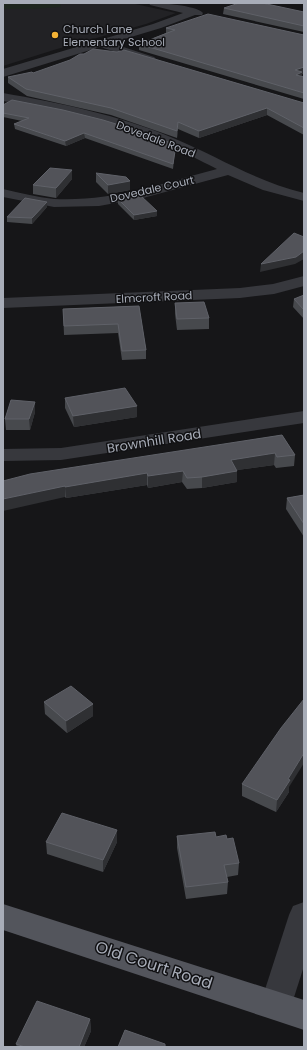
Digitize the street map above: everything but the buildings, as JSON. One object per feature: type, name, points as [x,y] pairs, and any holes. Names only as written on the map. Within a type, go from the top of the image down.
[{"type":"main road","name":"Old Court Road","points":[[3,917],[290,1010]]},
{"type":"street","points":[[154,3],[210,16]]},
{"type":"street","points":[[3,73],[157,26],[195,12]]},
{"type":"street","points":[[98,43],[158,61]]},
{"type":"street","name":"Dovedale Road","points":[[3,97],[76,112],[136,129],[167,140],[271,189],[304,197]]},
{"type":"street","name":"Dovedale Court","points":[[3,193],[56,203],[98,201],[139,194],[229,170]]},
{"type":"street","name":"Elmcroft Road","points":[[3,303],[240,293],[274,289],[304,281]]},
{"type":"street","name":"Brownhill Road","points":[[3,455],[61,454],[303,418]]},
{"type":"street","points":[[290,1010],[304,915]]},
{"type":"shaded area","name":"Church Lane Elementary School","points":[[3,3],[131,3],[176,13],[146,24],[3,66]]},
{"type":"shaded area","points":[[3,3],[60,3],[61,7],[3,9]]},
{"type":"place","name":"Church Lane Elementary School","points":[[55,35]]}]
